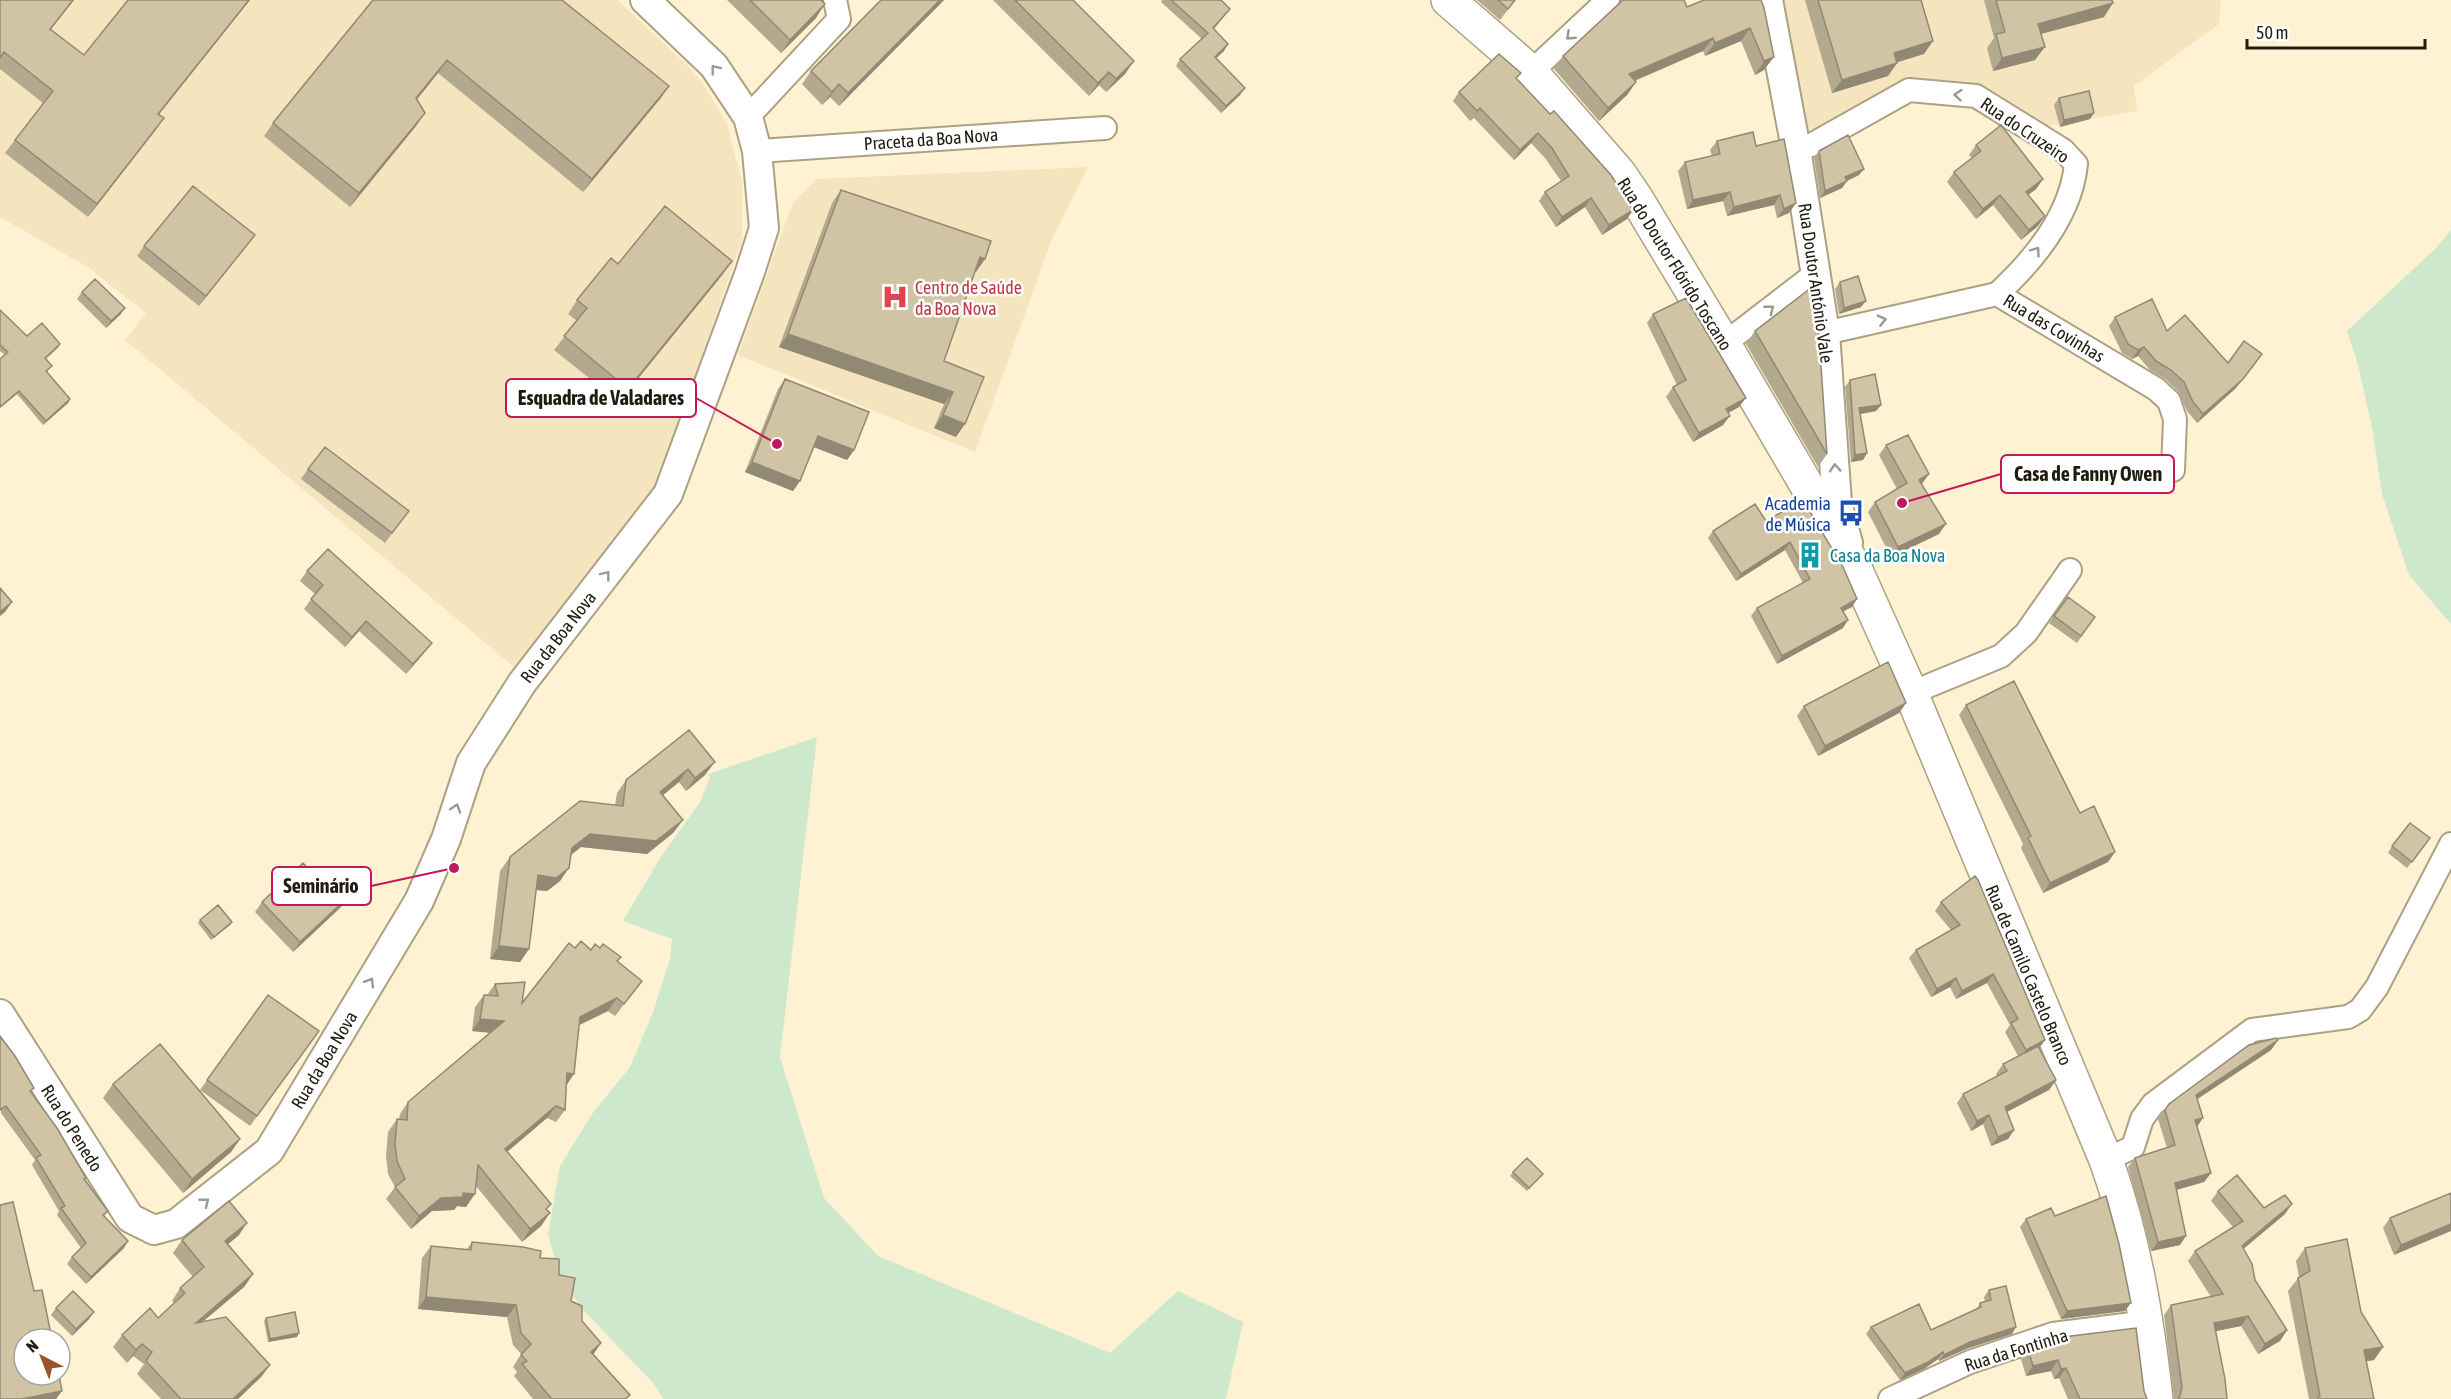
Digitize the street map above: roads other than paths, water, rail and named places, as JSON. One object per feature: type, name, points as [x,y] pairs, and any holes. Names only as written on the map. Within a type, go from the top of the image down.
[{"type":"main road","name":"Rua do Doutor Flórido Toscano","points":[[1448,0],[1532,72],[1603,153],[1636,198],[1854,566]]},
{"type":"main road","name":"Rua de Camilo Castelo Branco","points":[[1854,566],[1911,693],[2106,1160],[2124,1209],[2148,1322],[2156,1399]]},
{"type":"street","name":"Rua da Boa Nova","points":[[154,1230],[176,1224],[269,1151],[419,901],[446,839],[471,763],[522,683],[668,494],[750,273],[764,228],[757,151],[748,117],[714,66],[645,0]]},
{"type":"street","points":[[748,117],[839,19],[835,0]]},
{"type":"street","points":[[1532,72],[1608,0]]},
{"type":"street","name":"Rua Doutor António Vale","points":[[1768,0],[1796,149],[1825,333],[1837,503],[1854,566]]},
{"type":"street","name":"Rua do Cruzeiro","points":[[1796,149],[1811,146],[1909,90],[1976,96],[2063,150],[2076,164],[2075,179],[2057,222],[2018,275],[1997,294]]},
{"type":"street","name":"Praceta da Boa Nova","points":[[757,151],[1105,128]]},
{"type":"street","points":[[1724,344],[1815,274]]},
{"type":"street","name":"Rua das Covinhas","points":[[1825,333],[1997,294],[2156,389],[2169,401],[2175,419],[2173,470]]},
{"type":"street","points":[[1911,693],[2001,656],[2026,633],[2070,570]]},
{"type":"street","points":[[2106,1160],[2133,1147],[2142,1119],[2153,1104],[2252,1030],[2348,1017],[2360,1010],[2378,987],[2451,844]]},
{"type":"street","name":"Rua do Penedo","points":[[0,1014],[130,1218],[154,1230]]},
{"type":"street","name":"Rua da Fontinha","points":[[1890,1399],[1970,1362],[2053,1334],[2148,1322]]},
{"type":"place","name":"Centro de Saúde da Boa Nova","points":[[895,297]]},
{"type":"place","name":"Esquadra de Valadares","points":[[777,444]]},
{"type":"place","name":"Casa de Fanny Owen","points":[[1902,503]]},
{"type":"place","name":"Academia de Música","points":[[1851,513]]},
{"type":"place","name":"Casa da Boa Nova","points":[[1810,555]]},
{"type":"place","name":"Seminário","points":[[454,868]]}]
